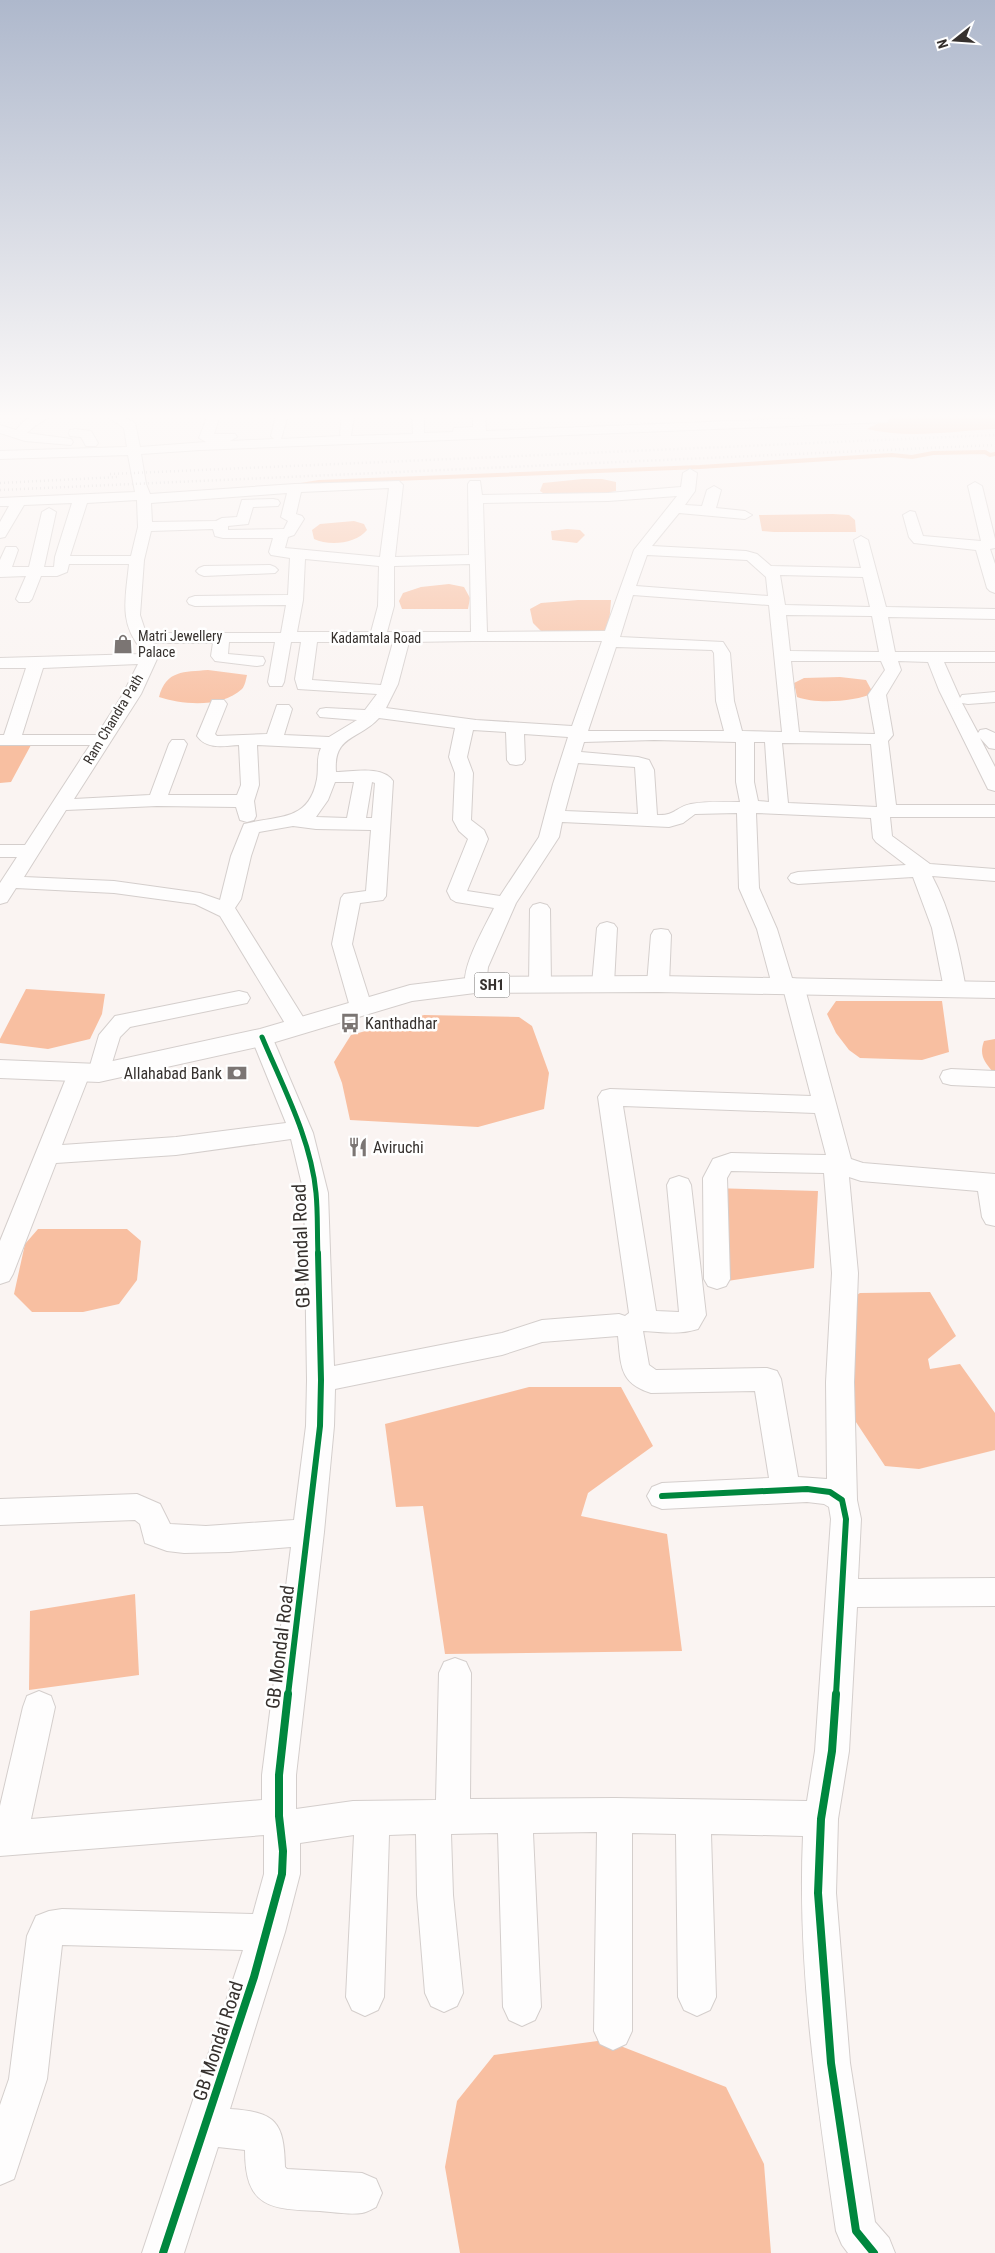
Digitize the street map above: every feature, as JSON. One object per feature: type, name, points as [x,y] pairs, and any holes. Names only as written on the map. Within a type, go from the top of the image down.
[{"type":"main road","name":"SH1","points":[[0,1069],[89,1072],[262,1037],[297,1025],[410,993],[475,985],[788,985],[995,990]]},
{"type":"street","points":[[0,534],[8,520]]},
{"type":"street","points":[[24,599],[34,572],[47,520]]},
{"type":"street","points":[[11,550],[2,572],[60,570],[62,569],[62,560],[74,520]]},
{"type":"street","name":"Ram Chandra Path","points":[[5,890],[132,694],[149,659],[150,649],[140,638],[132,616],[137,560],[145,527],[145,520]]},
{"type":"street","points":[[223,520],[221,534],[283,534],[289,532],[296,520]]},
{"type":"street","points":[[145,527],[222,524],[243,520]]},
{"type":"street","points":[[378,638],[386,606],[387,562],[392,520]]},
{"type":"street","points":[[476,520],[479,638]]},
{"type":"street","points":[[475,985],[477,967],[506,903],[550,837],[571,757],[641,550],[665,520]]},
{"type":"street","points":[[911,520],[916,537],[920,540],[989,545]]},
{"type":"street","points":[[983,520],[989,545],[995,588]]},
{"type":"street","points":[[243,570],[250,533]]},
{"type":"street","points":[[283,534],[276,553],[298,553],[387,562],[476,558]]},
{"type":"street","points":[[326,713],[372,714],[578,735],[782,736],[879,739],[884,735],[877,695],[893,670],[888,658],[879,611],[861,540]]},
{"type":"street","points":[[641,550],[746,555],[752,557],[773,576],[779,605],[784,656],[779,808]]},
{"type":"street","points":[[276,682],[295,600],[298,553]]},
{"type":"street","points":[[62,560],[137,560]]},
{"type":"street","points":[[204,571],[270,570]]},
{"type":"street","points":[[765,570],[870,573]]},
{"type":"street","points":[[627,590],[779,605],[879,611],[979,601],[995,614]]},
{"type":"street","points":[[195,602],[295,600]]},
{"type":"street","name":"Kadamtala Road","points":[[140,638],[612,639],[717,645],[722,653],[725,701],[740,736]]},
{"type":"street","points":[[222,638],[219,656],[221,658],[257,661]]},
{"type":"street","points":[[310,638],[303,679],[304,685],[387,690]]},
{"type":"street","points":[[251,828],[290,820],[310,813],[323,790],[327,777],[328,752],[335,742],[363,724],[372,714],[387,690],[402,638]]},
{"type":"street","points":[[784,656],[888,658],[995,657]]},
{"type":"street","points":[[934,657],[947,690],[995,785]]},
{"type":"street","points":[[0,663],[149,659]]},
{"type":"street","points":[[36,663],[5,740],[101,740]]},
{"type":"street","points":[[968,699],[995,698]]},
{"type":"street","points":[[218,704],[206,736],[213,741],[335,742]]},
{"type":"street","points":[[266,740],[275,736],[283,709]]},
{"type":"street","points":[[465,724],[458,757],[464,773],[462,820],[466,827],[477,834],[478,839],[457,892],[463,898],[506,903]]},
{"type":"street","points":[[516,728],[516,760]]},
{"type":"street","points":[[740,736],[748,807],[749,888],[788,985],[826,1105],[838,1164],[845,1272],[840,1382],[842,1500],[846,1519],[832,1751],[821,1819],[818,1893],[831,2063],[861,2246]]},
{"type":"street","points":[[879,739],[883,838],[922,870],[933,896],[950,959],[955,989]]},
{"type":"street","points":[[223,910],[231,899],[241,856],[251,828],[244,801],[250,784],[248,741]]},
{"type":"street","points":[[157,800],[178,744]]},
{"type":"street","points":[[571,757],[638,762],[643,764],[648,820]]},
{"type":"street","points":[[327,777],[377,777],[384,781],[376,896],[351,898],[342,944],[361,1007]]},
{"type":"street","points":[[355,824],[364,777]]},
{"type":"street","points":[[60,805],[157,800],[244,801]]},
{"type":"street","points":[[554,816],[669,821],[676,819],[689,810],[699,808],[748,807],[883,812],[995,811]]},
{"type":"street","points":[[290,820],[316,823],[381,824]]},
{"type":"street","points":[[0,851],[30,851]]},
{"type":"street","points":[[798,878],[922,870],[993,880]]},
{"type":"street","points":[[5,890],[114,887],[200,899],[228,912],[297,1025]]},
{"type":"street","points":[[540,909],[540,985]]},
{"type":"street","points":[[603,984],[607,928]]},
{"type":"street","points":[[658,984],[661,935]]},
{"type":"street","points":[[0,1274],[47,1155],[110,1035],[124,1022],[239,998]]},
{"type":"street","name":"GB Mondal Road","points":[[162,2253],[205,2127],[267,1932],[282,1874],[284,1850],[280,1822],[279,1775],[320,1426],[321,1380],[316,1193],[313,1173],[299,1130],[262,1037]]},
{"type":"street","points":[[951,1077],[995,1078]]},
{"type":"street","points":[[785,1488],[767,1379],[651,1382],[636,1371],[631,1334],[634,1323],[643,1315],[610,1097],[826,1105]]},
{"type":"street","points":[[47,1155],[176,1146],[299,1130]]},
{"type":"street","points":[[717,1279],[715,1178],[722,1165],[731,1162],[838,1164],[861,1172],[992,1183],[995,1217]]},
{"type":"street","points":[[321,1380],[502,1344],[542,1331],[634,1323],[690,1322],[694,1315],[679,1185]]},
{"type":"street","points":[[662,1496],[785,1488],[830,1492],[842,1500]]},
{"type":"street","points":[[0,1512],[137,1507],[149,1511],[155,1520],[156,1533],[168,1539],[236,1538],[309,1532]]},
{"type":"street","points":[[842,1593],[995,1592]]},
{"type":"street","points":[[444,1993],[435,1895],[455,1674]]},
{"type":"street","points":[[39,1706],[5,1839],[353,1818],[615,1815],[821,1819]]},
{"type":"street","points":[[613,2031],[615,1815]]},
{"type":"street","points":[[515,1816],[522,2007]]},
{"type":"street","points":[[693,1817],[697,1997]]},
{"type":"street","points":[[366,1996],[372,1818]]},
{"type":"street","points":[[0,2165],[28,2079],[45,1936],[49,1928],[267,1932]]},
{"type":"street","points":[[205,2127],[251,2130],[264,2139],[266,2152],[264,2172],[271,2184],[280,2189],[362,2193]]},
{"type":"shaded area","points":[[760,520],[855,520],[856,532],[774,532],[762,531]]},
{"type":"shaded area","points":[[354,521],[364,524],[367,530],[356,538],[334,543],[314,539],[312,530],[320,524]]},
{"type":"shaded area","points":[[580,530],[585,535],[577,543],[552,540],[551,531]]},
{"type":"shaded area","points":[[449,584],[464,587],[470,598],[468,609],[402,609],[399,601],[403,593],[421,587]]},
{"type":"shaded area","points":[[611,600],[609,625],[603,633],[542,632],[533,623],[530,609],[541,603]]},
{"type":"shaded area","points":[[208,670],[247,675],[244,686],[234,695],[213,702],[179,702],[159,697],[162,688],[171,677],[184,672]]},
{"type":"shaded area","points":[[840,677],[866,680],[873,693],[835,701],[814,701],[797,697],[794,683],[804,678]]},
{"type":"shaded area","points":[[0,744],[31,745],[11,782],[0,783]]},
{"type":"shaded area","points":[[26,989],[105,994],[102,1014],[90,1039],[48,1049],[0,1043],[0,1039]]},
{"type":"shaded area","points":[[836,1001],[942,1001],[949,1052],[922,1060],[860,1058],[849,1050],[836,1033],[827,1014]]},
{"type":"shaded area","points":[[424,1015],[519,1017],[532,1026],[549,1073],[544,1109],[478,1127],[350,1120],[342,1083],[334,1062],[351,1035]]},
{"type":"shaded area","points":[[995,1039],[995,1073],[985,1061],[982,1050],[984,1041]]},
{"type":"shaded area","points":[[712,1188],[818,1191],[814,1268],[714,1283]]},
{"type":"shaded area","points":[[38,1229],[127,1229],[141,1241],[137,1280],[119,1304],[83,1312],[32,1312],[14,1294],[25,1244]]},
{"type":"shaded area","points":[[930,1292],[956,1336],[928,1359],[930,1369],[960,1364],[995,1413],[995,1450],[919,1469],[885,1466],[850,1413],[839,1305],[860,1293]]},
{"type":"shaded area","points":[[529,1387],[621,1387],[653,1446],[588,1493],[581,1516],[667,1534],[682,1651],[445,1654],[423,1506],[396,1507],[385,1424]]},
{"type":"shaded area","points":[[135,1594],[139,1675],[29,1690],[30,1611]]},
{"type":"shaded area","points":[[605,2040],[726,2087],[764,2164],[771,2253],[460,2253],[445,2167],[457,2101],[494,2055]]},
{"type":"cycle path","points":[[163,2253],[254,1977],[282,1874],[283,1851],[279,1816],[279,1775],[320,1426],[321,1380],[316,1193],[308,1153],[262,1037]]},
{"type":"cycle path","points":[[662,1496],[807,1489],[830,1492],[842,1500],[846,1519],[842,1593],[832,1751],[821,1819],[818,1893],[831,2063],[856,2231],[874,2253]]},
{"type":"place","name":"Matri Jewellery Palace","points":[[123,644]]},
{"type":"place","name":"Kanthadhar","points":[[350,1023]]},
{"type":"place","name":"Allahabad Bank","points":[[237,1073]]},
{"type":"place","name":"Aviruchi","points":[[358,1147]]}]
